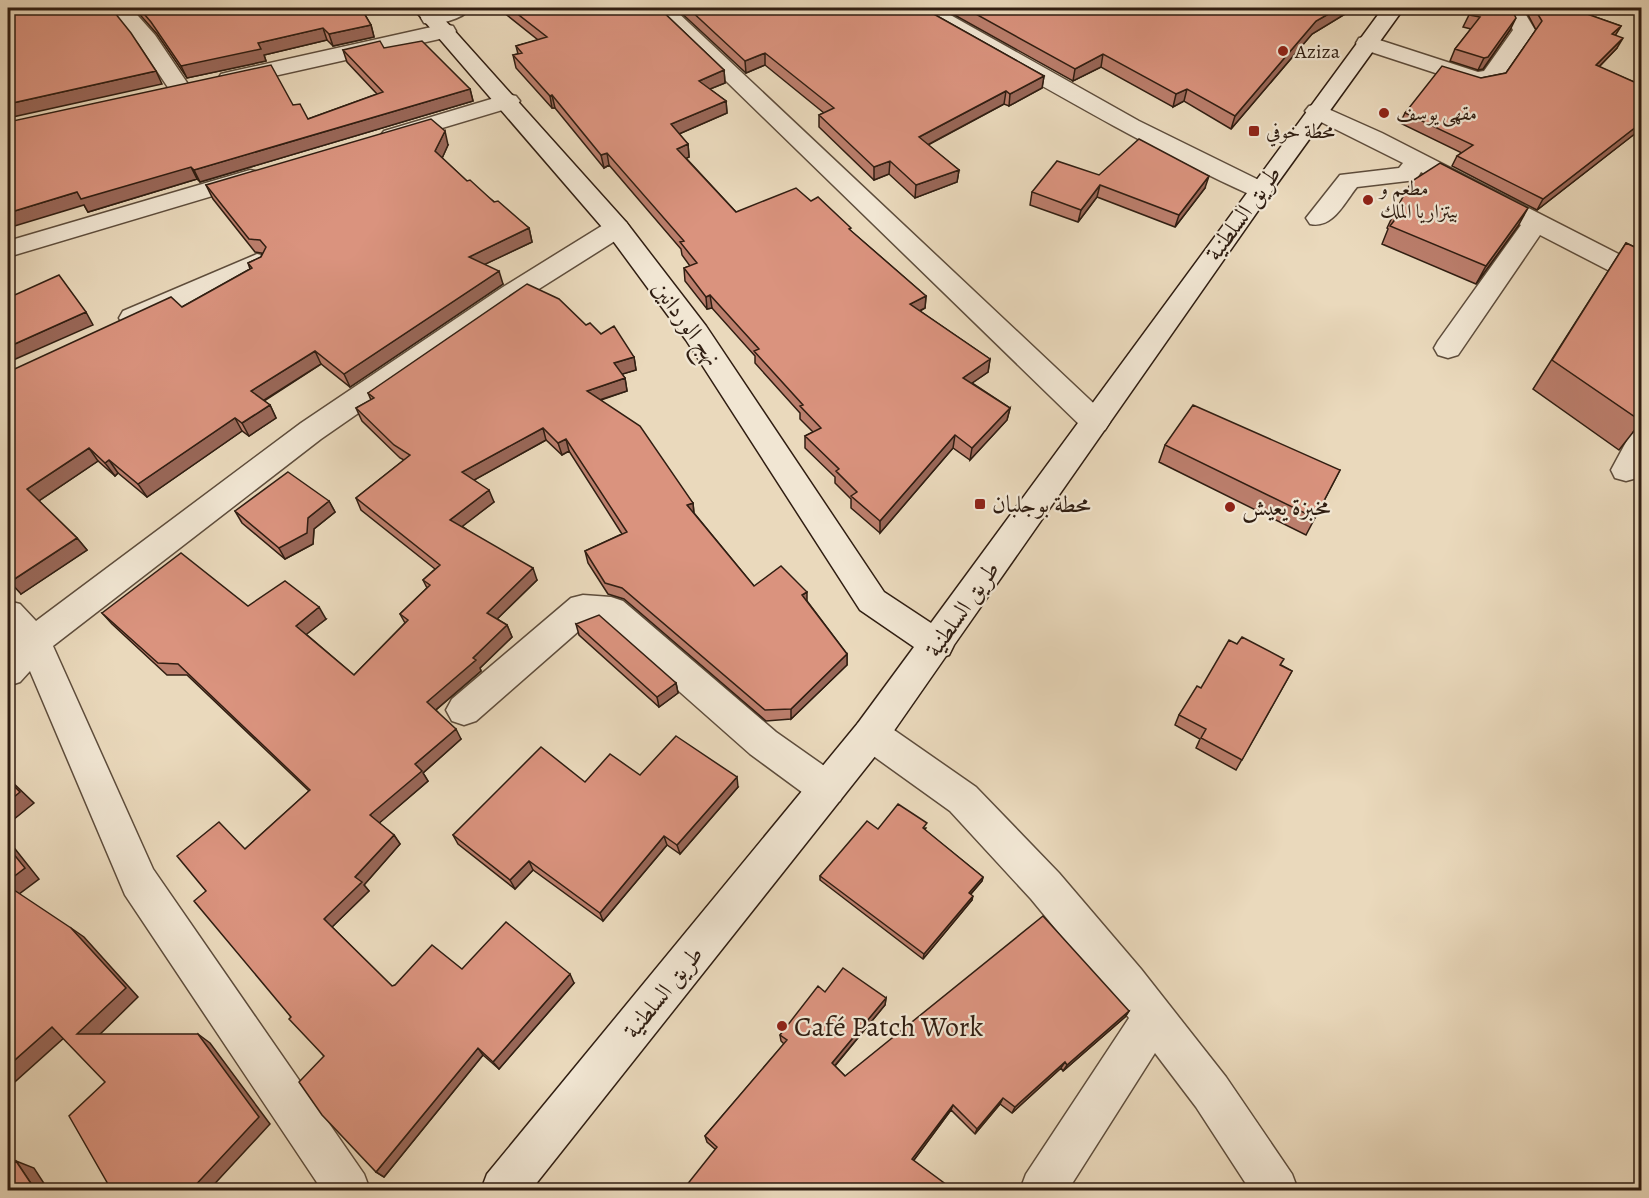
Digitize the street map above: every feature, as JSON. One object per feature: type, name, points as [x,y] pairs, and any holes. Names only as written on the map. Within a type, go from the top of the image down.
[{"type":"street","points":[[120,8],[147,40],[181,90]]},
{"type":"street","points":[[154,95],[181,90],[433,19],[460,8]]},
{"type":"street","points":[[661,8],[1095,422]]},
{"type":"street","points":[[923,8],[1121,122],[1201,164],[1260,190]]},
{"type":"street","name":"طريق السلطنية","points":[[503,1191],[871,734],[1393,8]]},
{"type":"street","points":[[1367,43],[1477,79],[1492,76],[1524,30],[1518,20],[1480,8]]},
{"type":"street","name":"نهج الوردانين","points":[[433,19],[508,101],[617,228],[696,333],[872,601],[937,645]]},
{"type":"street","points":[[371,141],[508,101]]},
{"type":"street","points":[[1317,111],[1641,277]]},
{"type":"street","points":[[1319,218],[1349,180],[1407,175],[1417,161]]},
{"type":"street","points":[[8,249],[269,172]]},
{"type":"street","points":[[1448,348],[1536,222]]},
{"type":"street","points":[[8,672],[21,627],[513,293],[617,228]]},
{"type":"street","points":[[105,331],[257,262]]},
{"type":"street","points":[[1626,470],[1641,441]]},
{"type":"street","points":[[464,710],[583,608],[611,611],[763,742],[827,789]]},
{"type":"street","points":[[21,627],[139,882],[348,1191]]},
{"type":"street","points":[[871,734],[963,799],[1045,886],[1211,1092],[1276,1191]]},
{"type":"street","points":[[1042,1191],[1153,1018]]},
{"type":"building","points":[[8,8],[111,8],[156,71],[8,104]]},
{"type":"building","points":[[139,8],[361,8],[371,25],[329,34],[323,28],[258,43],[261,49],[181,66]]},
{"type":"building","points":[[510,8],[659,8],[724,70],[699,81],[726,101],[671,124],[688,144],[677,149],[736,212],[796,188],[811,201],[818,197],[851,228],[849,229],[926,296],[910,304],[990,359],[963,378],[1010,408],[972,448],[955,435],[880,521],[851,496],[857,492],[836,471],[839,469],[805,436],[821,428],[754,351],[759,349],[710,295],[706,297],[684,268],[697,263],[680,242],[684,241],[607,153],[601,155],[552,95],[550,96],[513,55],[522,53],[516,46],[547,37]]},
{"type":"building","points":[[688,8],[923,8],[1044,76],[1010,94],[1006,91],[919,137],[959,170],[916,185],[890,161],[874,167],[819,115],[834,108],[765,53],[745,61]]},
{"type":"building","points":[[965,8],[1339,8],[1316,21],[1235,116],[1187,89],[1176,94],[1103,54],[1075,69]]},
{"type":"building","points":[[1474,8],[1492,8],[1514,14],[1516,18],[1488,57],[1484,58],[1455,49],[1480,17],[1469,15]]},
{"type":"building","points":[[1534,8],[1584,8],[1581,12],[1621,26],[1612,34],[1623,38],[1596,65],[1641,85],[1641,123],[1543,199],[1457,156],[1473,145],[1405,113],[1442,66],[1481,78],[1506,73],[1542,21]]},
{"type":"building","points":[[380,41],[384,48],[422,41],[470,89],[194,170],[191,167],[81,199],[77,192],[8,213],[8,122],[271,65],[293,105],[300,104],[308,119],[383,92],[343,50]]},
{"type":"building","points":[[431,119],[445,131],[435,151],[467,181],[470,180],[494,202],[498,201],[529,228],[469,257],[499,271],[344,374],[315,351],[251,391],[270,405],[242,423],[235,418],[138,484],[109,460],[105,463],[89,448],[27,489],[77,538],[10,582],[8,579],[8,372],[171,297],[182,307],[252,268],[248,263],[261,257],[266,247],[260,240],[249,239],[206,185]]},
{"type":"building","points":[[1139,139],[1209,176],[1179,215],[1100,185],[1081,210],[1032,192],[1057,161],[1099,175]]},
{"type":"building","points":[[1440,163],[1528,208],[1486,266],[1390,226],[1400,213],[1395,211],[1412,181]]},
{"type":"building","points":[[1626,243],[1641,250],[1641,421],[1552,360]]},
{"type":"building","points":[[59,275],[86,312],[8,347],[8,298]]},
{"type":"building","points":[[527,284],[559,299],[586,325],[590,323],[601,334],[614,326],[634,357],[614,363],[625,378],[587,391],[640,426],[693,503],[687,505],[754,586],[781,566],[807,592],[802,595],[847,654],[791,709],[765,710],[622,588],[605,583],[585,551],[627,532],[566,439],[558,443],[543,428],[462,472],[489,490],[450,520],[533,568],[487,613],[507,625],[473,658],[476,660],[427,702],[456,729],[415,764],[422,771],[370,815],[394,835],[355,877],[362,882],[324,919],[392,986],[432,945],[462,969],[506,922],[570,974],[493,1062],[478,1048],[376,1172],[322,1115],[299,1082],[324,1056],[289,1019],[291,1017],[194,901],[206,891],[177,856],[219,822],[245,849],[310,790],[178,664],[158,663],[102,613],[181,553],[248,606],[285,581],[319,607],[296,626],[354,675],[408,620],[400,614],[430,585],[423,580],[440,565],[356,498],[410,455],[394,445],[356,408],[374,398],[368,393]]},
{"type":"building","points":[[1193,405],[1340,470],[1315,518],[1165,445]]},
{"type":"building","points":[[288,472],[329,501],[308,518],[307,533],[279,548],[235,511]]},
{"type":"building","points":[[599,615],[676,683],[657,697],[576,624]]},
{"type":"building","points":[[1242,637],[1284,659],[1280,665],[1292,671],[1242,760],[1201,738],[1206,729],[1179,715],[1197,686],[1201,688],[1229,640],[1237,644]]},
{"type":"building","points":[[676,736],[737,777],[677,845],[664,836],[600,913],[529,861],[510,880],[453,835],[541,747],[585,782],[610,754],[640,775]]},
{"type":"building","points":[[8,780],[20,792],[8,802]]},
{"type":"building","points":[[898,804],[927,823],[923,828],[983,877],[969,893],[973,896],[924,954],[820,876],[867,821],[878,829]]},
{"type":"building","points":[[8,847],[25,868],[8,881]]},
{"type":"building","points":[[8,886],[71,928],[126,988],[77,1034],[198,1034],[259,1117],[190,1191],[112,1191],[69,1116],[105,1082],[52,1027],[8,1066]]},
{"type":"building","points":[[1043,916],[1129,1011],[1067,1065],[1065,1062],[1015,1107],[1003,1098],[977,1129],[953,1105],[912,1159],[955,1191],[682,1191],[717,1147],[705,1136],[787,1040],[780,1035],[818,986],[825,992],[843,968],[886,998],[832,1063],[845,1076]]},
{"type":"building","points":[[16,1161],[36,1191],[8,1191],[8,1169]]},
{"type":"building","points":[[1268,1187],[1275,1187],[1277,1191],[1264,1191]]},
{"type":"place","name":"Aziza","points":[[1283,51]]},
{"type":"place","name":"مقهى يوسف","points":[[1384,113]]},
{"type":"place","name":"محطة خوفي","points":[[1254,131]]},
{"type":"place","name":"مطعم و بيتزاريا الملك","points":[[1368,200]]},
{"type":"place","name":"محطة بوجلبان","points":[[980,504]]},
{"type":"place","name":"مخبزة يعيش","points":[[1230,507]]},
{"type":"place","name":"Café Patch Work","points":[[782,1026]]}]
